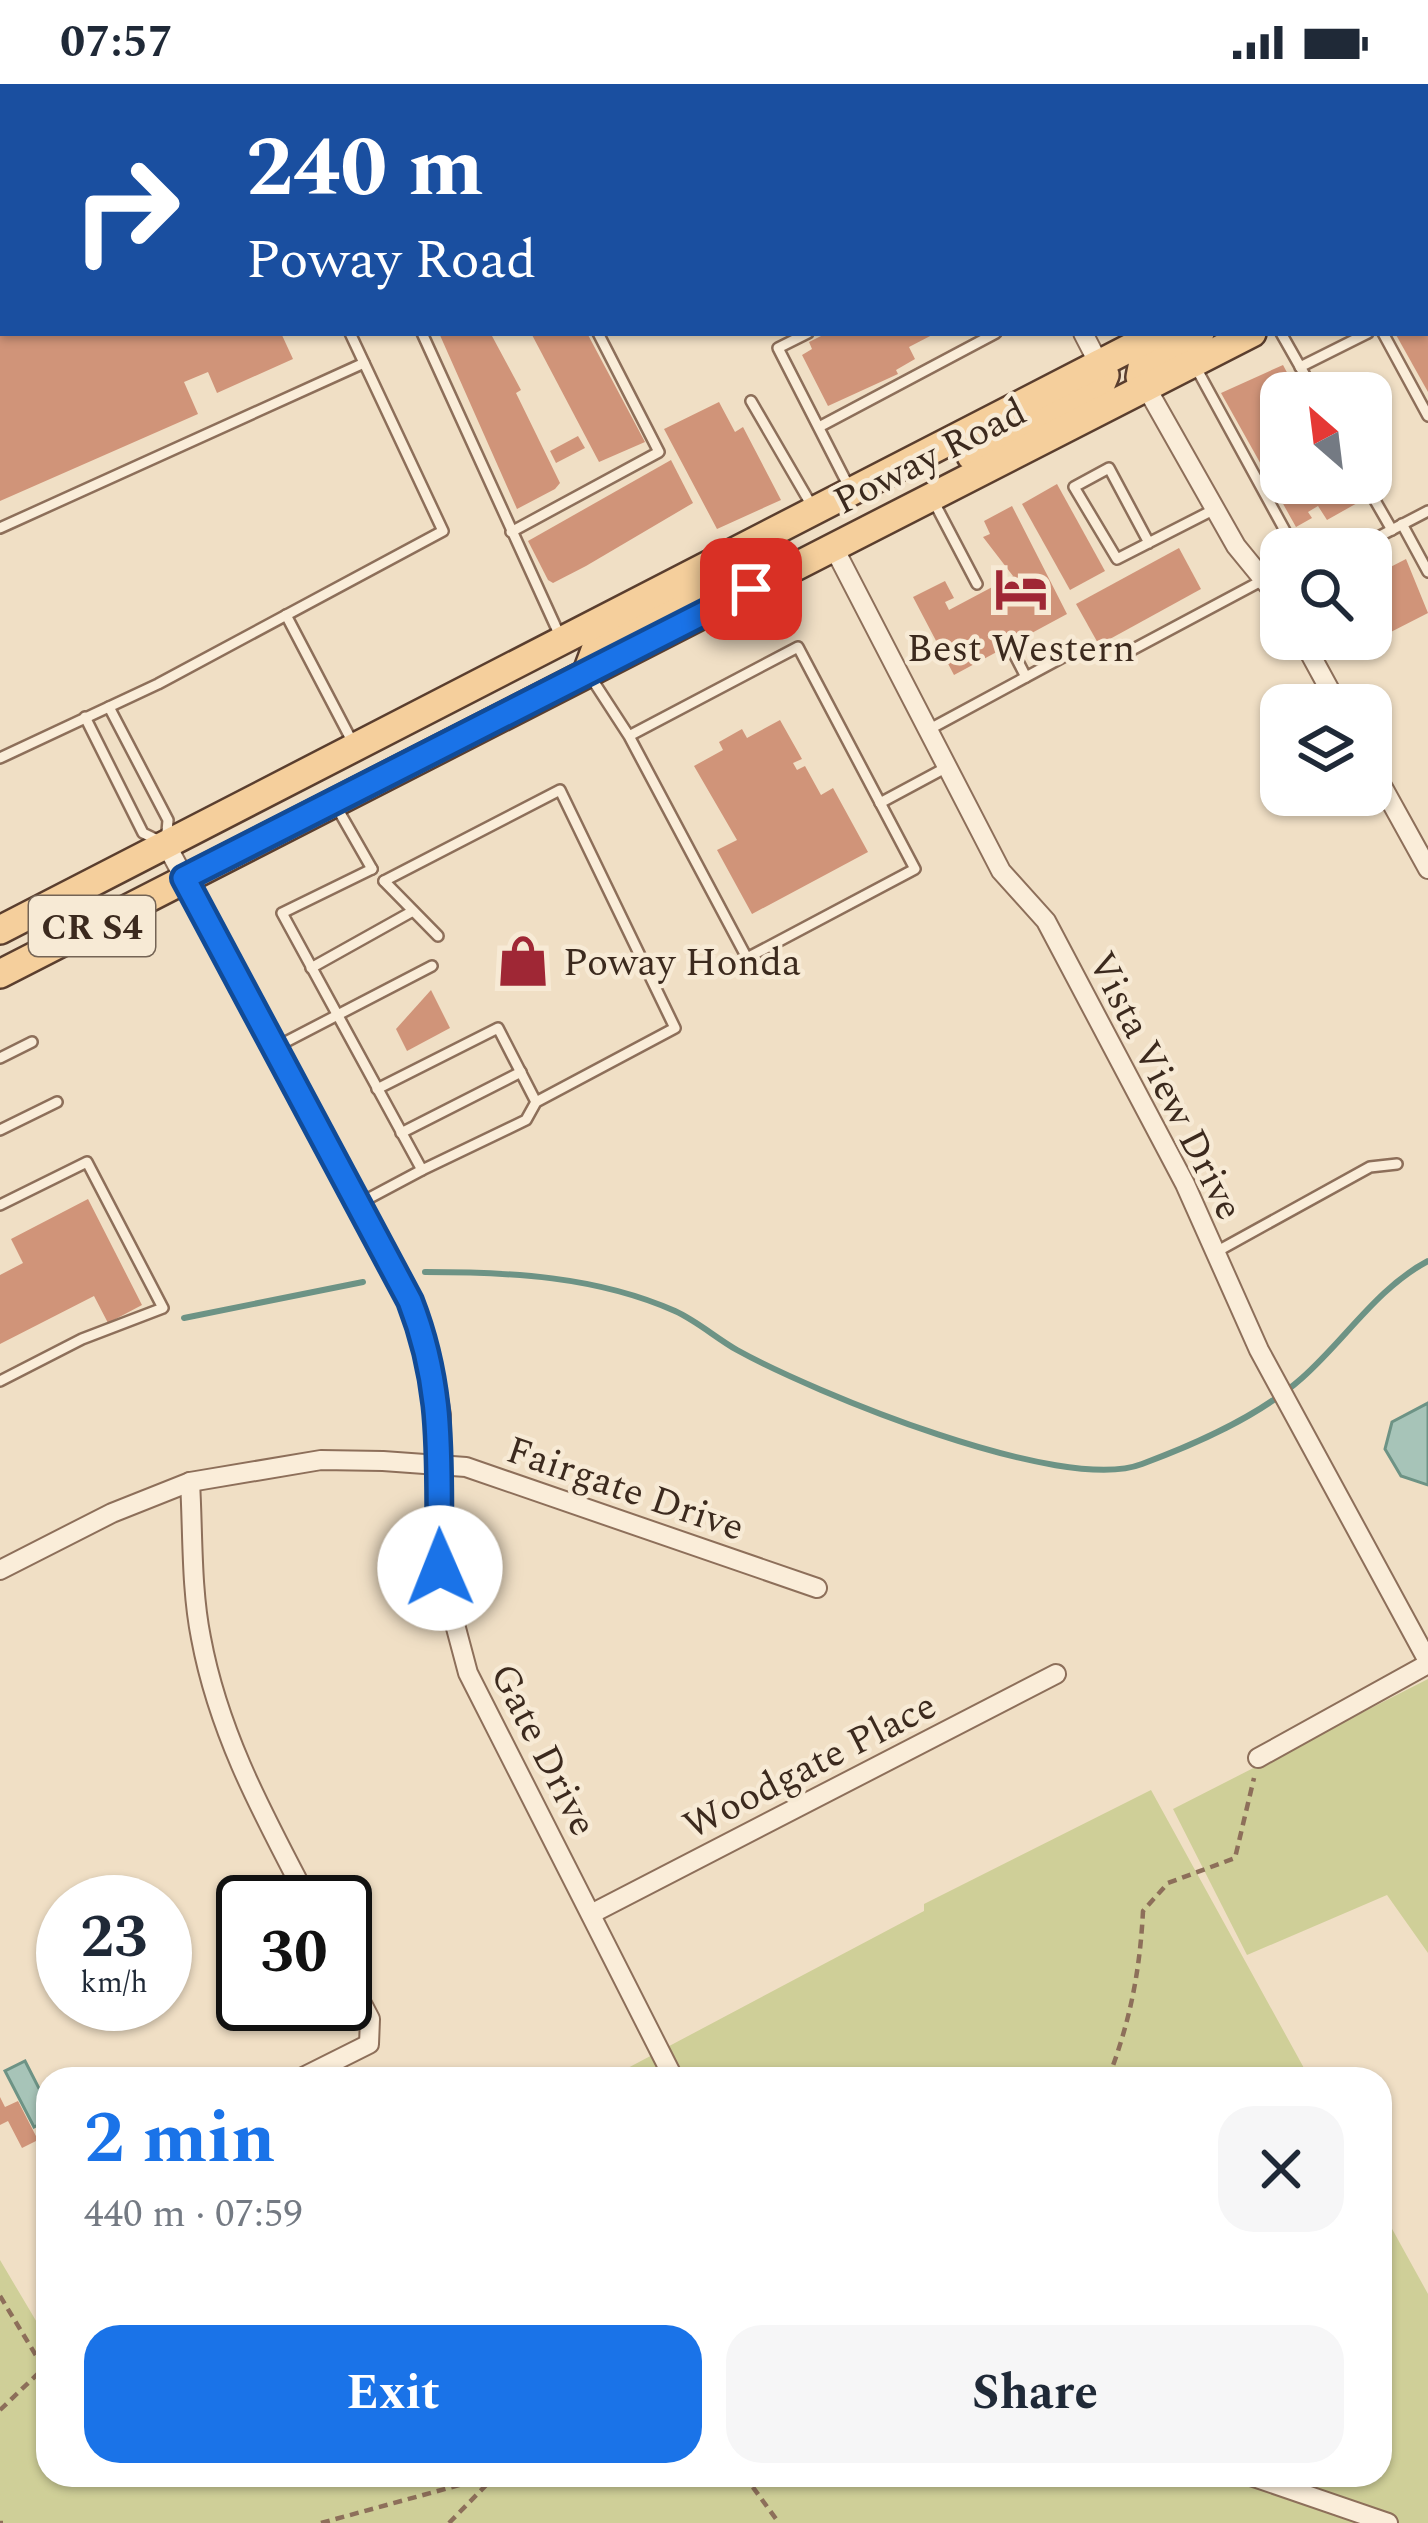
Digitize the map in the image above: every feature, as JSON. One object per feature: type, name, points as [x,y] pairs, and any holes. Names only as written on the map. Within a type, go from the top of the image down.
[{"type":"main road","name":"Poway Road","points":[[0,930],[1153,336]]},
{"type":"main road","points":[[1146,388],[1139,370],[1143,362],[1194,336]]},
{"type":"main road","name":"Poway Road","points":[[0,974],[1246,336]]},
{"type":"main road","points":[[833,548],[921,483],[1100,387],[1105,375],[1099,364]]},
{"type":"main road","points":[[587,672],[597,645],[734,574],[775,531]]},
{"type":"main road","points":[[442,745],[477,714],[563,668],[562,641]]},
{"type":"street","points":[[1085,336],[1099,364]]},
{"type":"street","points":[[1146,388],[1215,509],[1260,571]]},
{"type":"street","name":"Vista View Drive","points":[[833,548],[1001,871],[1046,922],[1185,1184],[1273,1372],[1428,1662]]},
{"type":"street","points":[[1392,804],[1428,869]]},
{"type":"street","name":"Gate Drive","points":[[166,844],[410,1301],[430,1354],[441,1415],[437,1462],[440,1568],[468,1673],[668,2067]]},
{"type":"street","name":"Fairgate Drive","points":[[0,1570],[112,1513],[190,1482],[321,1460],[437,1462],[531,1487],[817,1588]]},
{"type":"street","points":[[190,1482],[200,1634],[212,1686],[240,1772],[295,1875]]},
{"type":"street","points":[[1258,1758],[1428,1662]]},
{"type":"street","name":"Woodgate Place","points":[[591,1914],[1056,1674]]},
{"type":"street","points":[[323,2067],[369,2044],[370,2031]]},
{"type":"street","points":[[1283,2487],[1388,2523]]},
{"type":"lane","points":[[0,758],[109,707],[443,531],[351,336]]},
{"type":"lane","points":[[423,336],[562,641]]},
{"type":"lane","points":[[512,532],[659,452],[600,336]]},
{"type":"lane","points":[[802,336],[778,348],[851,492]]},
{"type":"lane","points":[[819,428],[990,336]]},
{"type":"lane","points":[[1282,336],[1303,372]]},
{"type":"lane","points":[[1300,367],[1362,336]]},
{"type":"lane","points":[[1385,336],[1428,416]]},
{"type":"lane","points":[[0,528],[364,363]]},
{"type":"lane","points":[[1193,363],[1283,528]]},
{"type":"lane","points":[[751,401],[814,511]]},
{"type":"lane","points":[[1149,543],[1109,468],[1075,487],[1117,559],[1149,543],[1215,509]]},
{"type":"lane","points":[[932,498],[977,584]]},
{"type":"lane","points":[[1380,504],[1428,572]]},
{"type":"lane","points":[[1392,530],[1428,511]]},
{"type":"lane","points":[[1127,652],[1260,596]]},
{"type":"lane","points":[[286,615],[355,747]]},
{"type":"lane","points":[[587,672],[629,736],[747,958],[915,869],[798,647],[629,736]]},
{"type":"lane","points":[[1011,648],[1026,677]]},
{"type":"lane","points":[[928,730],[1076,650]]},
{"type":"lane","points":[[85,717],[143,833],[166,844],[168,820],[109,707]]},
{"type":"lane","points":[[880,803],[947,767]]},
{"type":"lane","points":[[358,1204],[526,1120],[536,1102],[675,1028],[560,790],[384,881]]},
{"type":"lane","points":[[333,801],[372,869],[438,936]]},
{"type":"lane","points":[[372,869],[282,914],[422,1170]]},
{"type":"lane","points":[[311,968],[413,911]]},
{"type":"lane","points":[[274,1048],[432,966]]},
{"type":"lane","points":[[377,1089],[498,1028],[536,1102]]},
{"type":"lane","points":[[0,1058],[32,1042]]},
{"type":"lane","points":[[401,1133],[521,1072]]},
{"type":"lane","points":[[0,1130],[57,1102]]},
{"type":"lane","points":[[0,1205],[87,1162],[163,1308],[82,1339],[0,1381]]},
{"type":"lane","points":[[1216,1252],[1370,1167],[1397,1164]]},
{"type":"path","points":[[1112,2067],[1135,2002],[1143,1911],[1168,1883],[1238,1854],[1258,1758]]},
{"type":"path","points":[[0,2296],[36,2351]]},
{"type":"path","points":[[0,2410],[36,2374]]},
{"type":"path","points":[[321,2523],[452,2487]]},
{"type":"path","points":[[449,2523],[484,2487]]},
{"type":"path","points":[[753,2487],[779,2523]]},
{"type":"green space","points":[[1428,1679],[1428,1953],[1387,1895],[1247,1955],[1173,1809]]},
{"type":"green space","points":[[1151,1790],[1303,2067],[630,2067],[924,1911],[924,1904]]},
{"type":"green space","points":[[1392,2229],[1428,2294],[1428,2523],[0,2523],[0,2260],[36,2321],[36,2487],[1392,2487]]},
{"type":"shaded area","points":[[1428,1403],[1428,1485],[1401,1476],[1385,1449],[1392,1422]]},
{"type":"shaded area","points":[[25,2061],[36,2083],[36,2126],[34,2127],[5,2071]]},
{"type":"building","points":[[0,336],[282,336],[293,359],[217,393],[208,372],[184,382],[198,414],[0,501]]},
{"type":"building","points":[[440,336],[492,336],[521,390],[516,393],[560,483],[517,509]]},
{"type":"building","points":[[533,336],[589,336],[645,442],[599,462]]},
{"type":"building","points":[[821,336],[930,336],[909,347],[915,359],[896,370],[898,374],[828,406],[802,355],[812,349],[809,342]]},
{"type":"building","points":[[1397,336],[1428,336],[1428,392]]},
{"type":"building","points":[[1260,375],[1260,463],[1221,393]]},
{"type":"building","points":[[719,402],[735,432],[743,427],[781,500],[717,529],[664,429]]},
{"type":"building","points":[[578,436],[585,448],[556,463],[550,451]]},
{"type":"building","points":[[671,460],[693,503],[586,566],[553,583],[548,580],[528,541]]},
{"type":"building","points":[[1057,484],[1105,571],[1070,590],[1022,504]]},
{"type":"building","points":[[1283,504],[1355,504],[1327,520],[1318,506],[1308,512],[1312,518],[1296,527]]},
{"type":"building","name":"Best Western","points":[[1012,506],[1067,614],[954,675],[913,597],[945,581],[954,598],[945,602],[949,610],[1013,576],[983,537],[990,534],[984,521]]},
{"type":"building","points":[[1179,548],[1201,589],[1099,645],[1076,604]]},
{"type":"building","points":[[1406,559],[1428,613],[1392,631],[1392,566]]},
{"type":"building","points":[[780,720],[802,759],[793,763],[797,770],[805,766],[821,795],[833,788],[868,852],[752,914],[717,850],[737,840],[694,766],[723,750],[719,742],[742,729],[747,738]]},
{"type":"building","points":[[431,990],[450,1028],[407,1051],[396,1029]]},
{"type":"building","points":[[88,1199],[142,1305],[108,1323],[94,1296],[0,1344],[0,1275],[23,1263],[11,1239]]},
{"type":"building","points":[[0,2097],[5,2107],[18,2101],[36,2141],[22,2148],[8,2121],[0,2125]]},
{"type":"waterway","points":[[425,1272],[521,1275],[615,1290],[675,1311],[737,1350],[877,1413],[999,1453],[1105,1470],[1163,1456],[1266,1405],[1318,1363],[1393,1285],[1428,1261]]},
{"type":"waterway","points":[[184,1318],[363,1282]]},
{"type":"place","name":"Best Western","points":[[1021,589]]},
{"type":"place","name":"Poway Honda","points":[[523,961]]},
{"type":"route","points":[[440,1568],[437,1462],[441,1415],[430,1354],[410,1301],[184,878],[751,589]]}]
